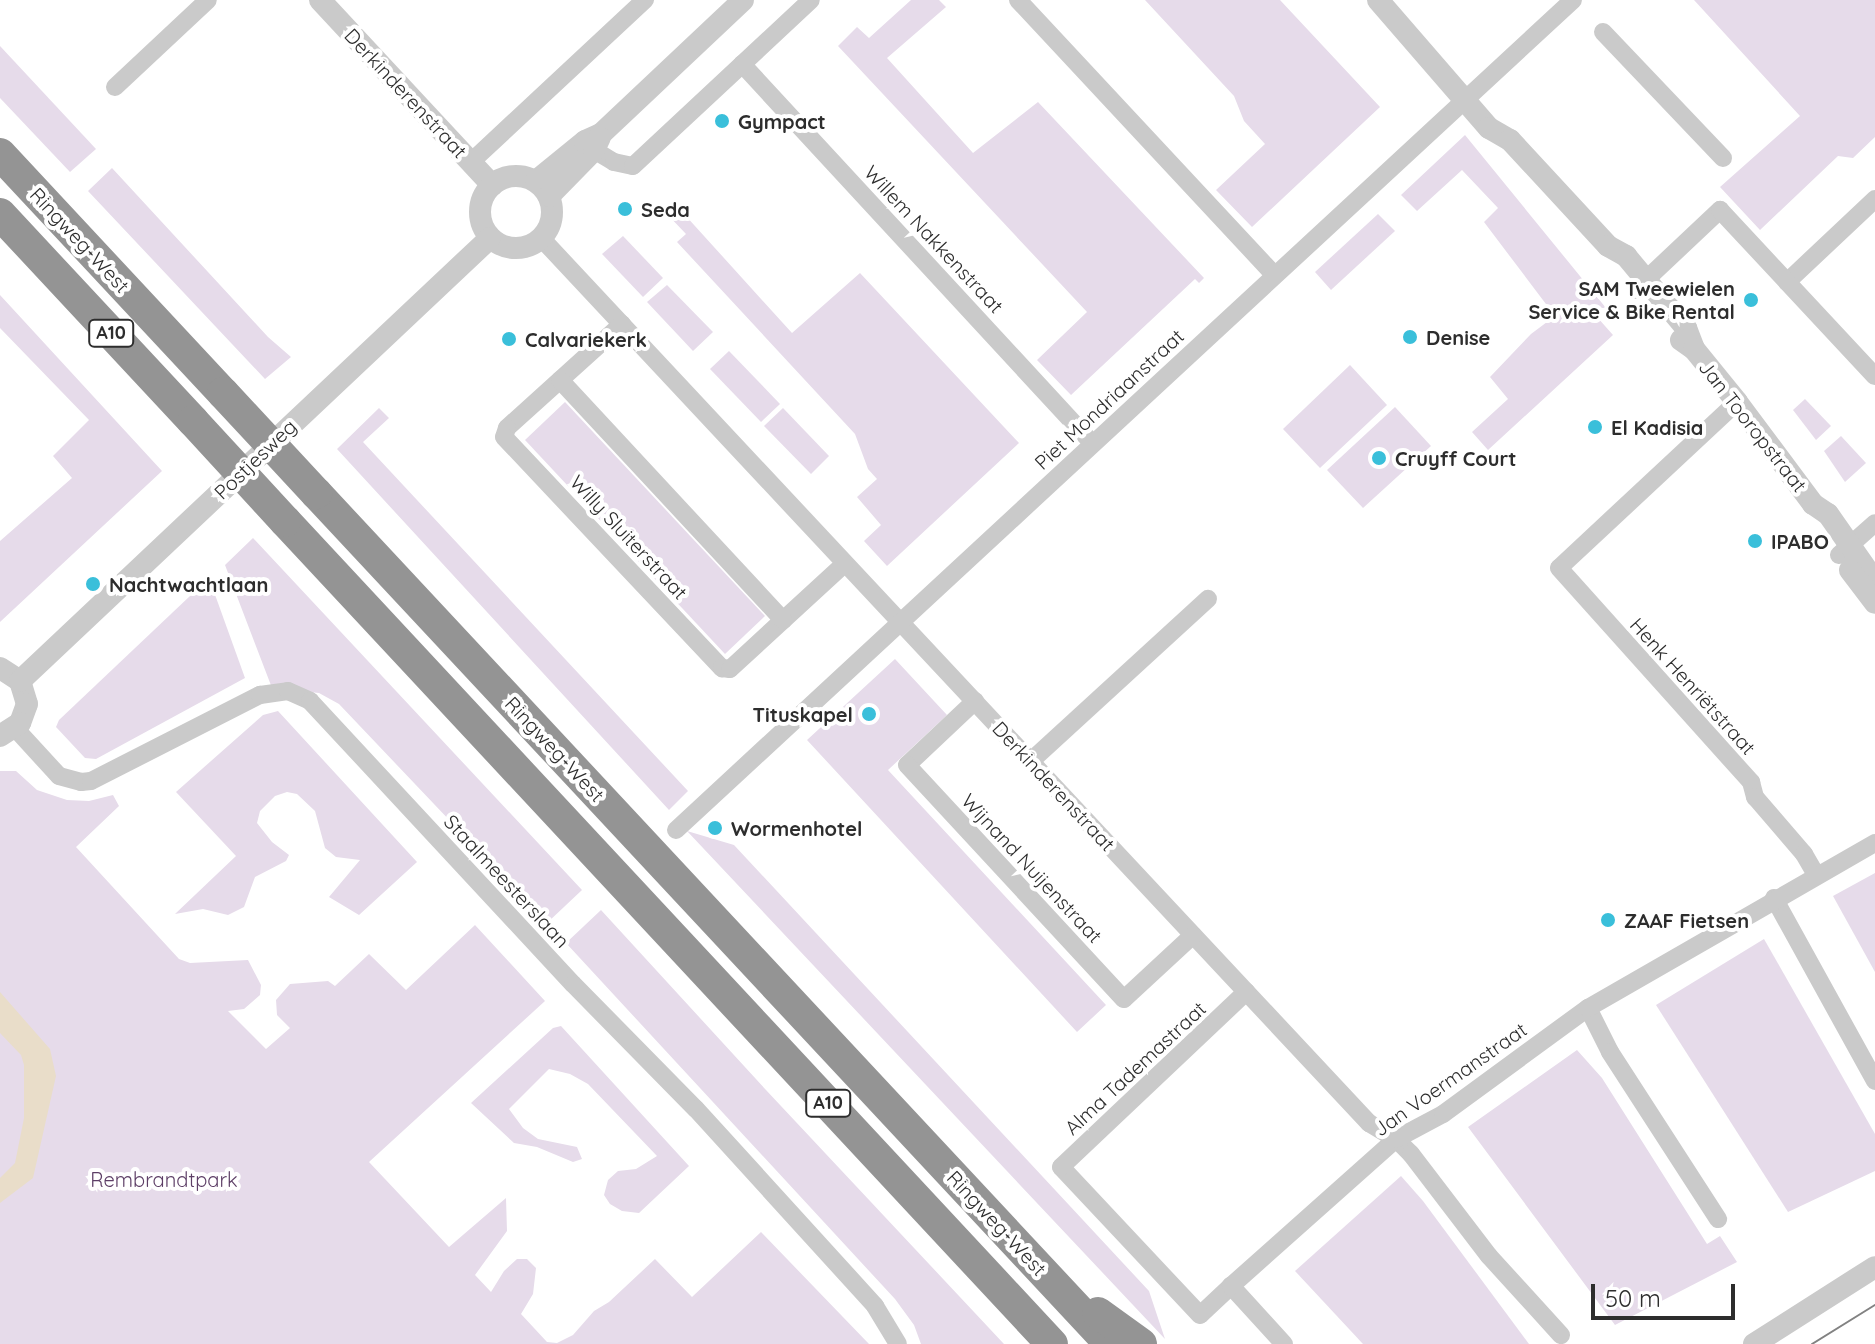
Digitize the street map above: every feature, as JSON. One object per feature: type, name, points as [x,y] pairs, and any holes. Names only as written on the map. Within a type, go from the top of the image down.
[{"type":"highway","name":"Ringweg-West","points":[[0,154],[1110,1344]]},
{"type":"highway","name":"Ringweg-West","points":[[2,217],[1052,1344]]},
{"type":"highway","name":"A10","points":[[1047,1276],[1141,1344]]},
{"type":"highway","name":"A10","points":[[1024,1313],[1043,1344]]},
{"type":"street","points":[[115,87],[208,0]]},
{"type":"street","name":"Derkinderenstraat","points":[[320,0],[492,185]]},
{"type":"street","points":[[471,162],[645,0]]},
{"type":"street","points":[[543,189],[598,142],[743,0]]},
{"type":"street","points":[[598,142],[614,162],[633,166],[811,0]]},
{"type":"street","points":[[1018,0],[1274,275]]},
{"type":"street","name":"Jan Tooropstraat","points":[[1378,0],[1438,64],[1457,72],[1470,96],[1501,119],[1510,140],[1608,246],[1626,256],[1640,285],[1686,328],[1694,349],[1813,504],[1816,521],[1875,581]]},
{"type":"street","name":"Piet Mondriaanstraat","points":[[676,830],[1573,0]]},
{"type":"street","points":[[1603,32],[1723,158]]},
{"type":"street","name":"Willem Nakkenstraat","points":[[742,64],[1093,444]]},
{"type":"street","points":[[515,176],[543,189],[553,211],[550,226],[542,239],[515,249],[502,246],[490,238],[480,217],[485,194],[492,185],[515,176]]},
{"type":"street","points":[[1787,282],[1875,199]]},
{"type":"street","points":[[1640,285],[1720,210],[1872,366]]},
{"type":"street","name":"Postjesweg","points":[[20,681],[490,238]]},
{"type":"street","name":"Derkinderenstraat","points":[[542,239],[1369,1123],[1396,1139],[1427,1172],[1489,1256],[1561,1335]]},
{"type":"street","name":"Willy Sluiterstraat","points":[[622,324],[507,428],[504,437],[722,668],[730,669],[844,564]]},
{"type":"street","points":[[560,380],[783,620]]},
{"type":"street","name":"Henk Henriëtstraat","points":[[1737,402],[1559,568],[1751,782],[1755,797],[1804,854],[1816,875]]},
{"type":"street","points":[[1845,550],[1875,523]]},
{"type":"street","name":"Jan Tooropstraat","points":[[1845,550],[1875,603]]},
{"type":"street","points":[[1031,761],[1208,599]]},
{"type":"street","points":[[0,668],[20,681],[27,704],[7,732]]},
{"type":"street","name":"Staalmeesterslaan","points":[[7,732],[59,776],[81,782],[91,781],[260,695],[288,691],[310,701],[573,984],[696,1109],[875,1306],[898,1344]]},
{"type":"street","name":"Wijnand Nuijenstraat","points":[[975,701],[907,765],[1124,999],[1193,935]]},
{"type":"street","name":"Jan Voermanstraat","points":[[1200,1315],[1396,1139],[1443,1114],[1588,1008],[1774,898],[1875,843]]},
{"type":"street","points":[[1774,898],[1875,1081]]},
{"type":"street","name":"Alma Tademastraat","points":[[1200,1315],[1061,1167],[1246,992]]},
{"type":"street","points":[[1588,1008],[1610,1052],[1718,1219]]},
{"type":"street","points":[[1754,1344],[1875,1267]]},
{"type":"street","points":[[1231,1286],[1284,1344]]},
{"type":"green space","points":[[911,0],[939,0],[946,7],[887,58],[973,153],[1038,102],[1204,278],[1199,283],[1195,279],[1071,395],[1037,360],[1087,312],[838,46],[857,27],[869,38]]},
{"type":"green space","points":[[1145,0],[1280,0],[1380,107],[1252,227],[1216,190],[1265,144],[1244,121],[1234,96]]},
{"type":"green space","points":[[1694,0],[1875,0],[1875,137],[1853,158],[1838,156],[1760,230],[1720,187],[1800,116]]},
{"type":"green space","points":[[0,46],[96,149],[70,172],[0,98]]},
{"type":"green space","points":[[1465,135],[1606,308],[1597,317],[1613,335],[1488,450],[1472,432],[1508,399],[1490,377],[1531,334],[1555,316],[1484,222],[1498,208],[1462,170],[1417,211],[1401,195]]},
{"type":"green space","points":[[112,168],[268,337],[291,357],[265,379],[88,191]]},
{"type":"green space","points":[[675,204],[792,333],[860,273],[1019,443],[887,566],[864,541],[881,525],[857,497],[877,479],[868,469],[855,434],[677,242],[686,234],[666,213]]},
{"type":"green space","points":[[1378,214],[1395,231],[1331,290],[1315,272]]},
{"type":"green space","points":[[623,236],[663,278],[643,297],[602,254]]},
{"type":"green space","points":[[667,285],[713,332],[693,351],[647,302]]},
{"type":"green space","points":[[0,295],[162,471],[0,622],[0,541],[72,478],[53,456],[89,420],[0,328]]},
{"type":"green space","points":[[729,351],[780,404],[761,422],[710,369]]},
{"type":"green space","points":[[1350,365],[1387,405],[1320,468],[1283,429]]},
{"type":"green space","points":[[1805,399],[1831,426],[1816,440],[1793,410]]},
{"type":"green space","points":[[565,402],[765,616],[725,654],[525,440]]},
{"type":"green space","name":"Cruyff Court","points":[[1395,407],[1431,446],[1363,508],[1327,470]]},
{"type":"green space","points":[[379,408],[389,418],[363,442],[688,791],[669,810],[337,449]]},
{"type":"green space","points":[[783,408],[829,456],[811,474],[764,426]]},
{"type":"green space","points":[[1841,436],[1866,463],[1845,482],[1824,451]]},
{"type":"green space","points":[[253,538],[582,890],[547,923],[339,704],[319,693],[272,688],[225,565]]},
{"type":"green space","points":[[209,578],[245,678],[96,759],[85,758],[56,727],[59,720]]},
{"type":"green space","points":[[895,659],[947,715],[888,770],[1106,1005],[1077,1032],[807,740]]},
{"type":"green space","points":[[278,711],[417,862],[359,915],[329,897],[360,860],[336,857],[325,848],[315,811],[297,794],[287,792],[275,796],[260,811],[257,823],[272,842],[289,855],[286,861],[255,877],[244,907],[228,915],[203,909],[175,914],[236,856],[176,792],[263,715]]},
{"type":"green space","name":"Rembrandtpark","points":[[0,771],[16,771],[37,790],[67,800],[89,801],[113,795],[119,806],[76,847],[179,959],[190,963],[248,960],[261,985],[260,995],[244,1009],[228,1011],[266,1049],[290,1028],[277,1015],[276,1000],[290,984],[328,981],[335,986],[369,954],[406,990],[475,925],[545,1001],[369,1162],[449,1247],[506,1198],[507,1231],[475,1275],[491,1292],[504,1271],[517,1259],[527,1259],[536,1268],[533,1294],[521,1314],[547,1342],[557,1343],[573,1335],[594,1311],[609,1302],[655,1259],[692,1297],[761,1232],[869,1344],[0,1344]]},
{"type":"green space","points":[[687,831],[734,845],[1149,1291],[1165,1339]]},
{"type":"green space","points":[[1875,873],[1875,972],[1833,896]]},
{"type":"green space","points":[[601,910],[1004,1344],[921,1344],[914,1325],[895,1299],[566,943]]},
{"type":"green space","points":[[1764,939],[1875,1134],[1875,1171],[1788,1212],[1656,1005]]},
{"type":"green space","points":[[561,1026],[689,1166],[639,1213],[622,1211],[610,1204],[604,1195],[608,1180],[618,1171],[636,1169],[657,1156],[588,1084],[570,1074],[549,1069],[509,1109],[523,1128],[538,1139],[577,1147],[582,1159],[573,1162],[537,1147],[514,1143],[471,1103],[553,1028]]},
{"type":"green space","points":[[1577,1050],[1602,1078],[1707,1244],[1720,1236],[1737,1262],[1615,1325],[1468,1127]]},
{"type":"green space","points":[[1401,1176],[1529,1344],[1363,1344],[1295,1271]]},
{"type":"shaded area","points":[[0,992],[50,1049],[56,1076],[33,1178],[0,1203],[0,1178],[15,1163],[24,1118],[24,1065],[21,1055],[0,1033]]},
{"type":"tram line","points":[[1812,1344],[1875,1305]]},
{"type":"place","name":"Gympact","points":[[722,121]]},
{"type":"place","name":"Seda","points":[[625,209]]},
{"type":"place","name":"SAM Tweewielen Service & Bike Rental","points":[[1751,300]]},
{"type":"place","name":"Denise","points":[[1410,337]]},
{"type":"place","name":"Calvariekerk","points":[[509,339]]},
{"type":"place","name":"El Kadisia","points":[[1595,427]]},
{"type":"place","name":"Cruyff Court","points":[[1379,458]]},
{"type":"place","name":"IPABO","points":[[1755,541]]},
{"type":"place","name":"Nachtwachtlaan","points":[[93,584]]},
{"type":"place","name":"Tituskapel","points":[[869,714]]},
{"type":"place","name":"Wormenhotel","points":[[715,828]]},
{"type":"place","name":"ZAAF Fietsen","points":[[1608,920]]}]
